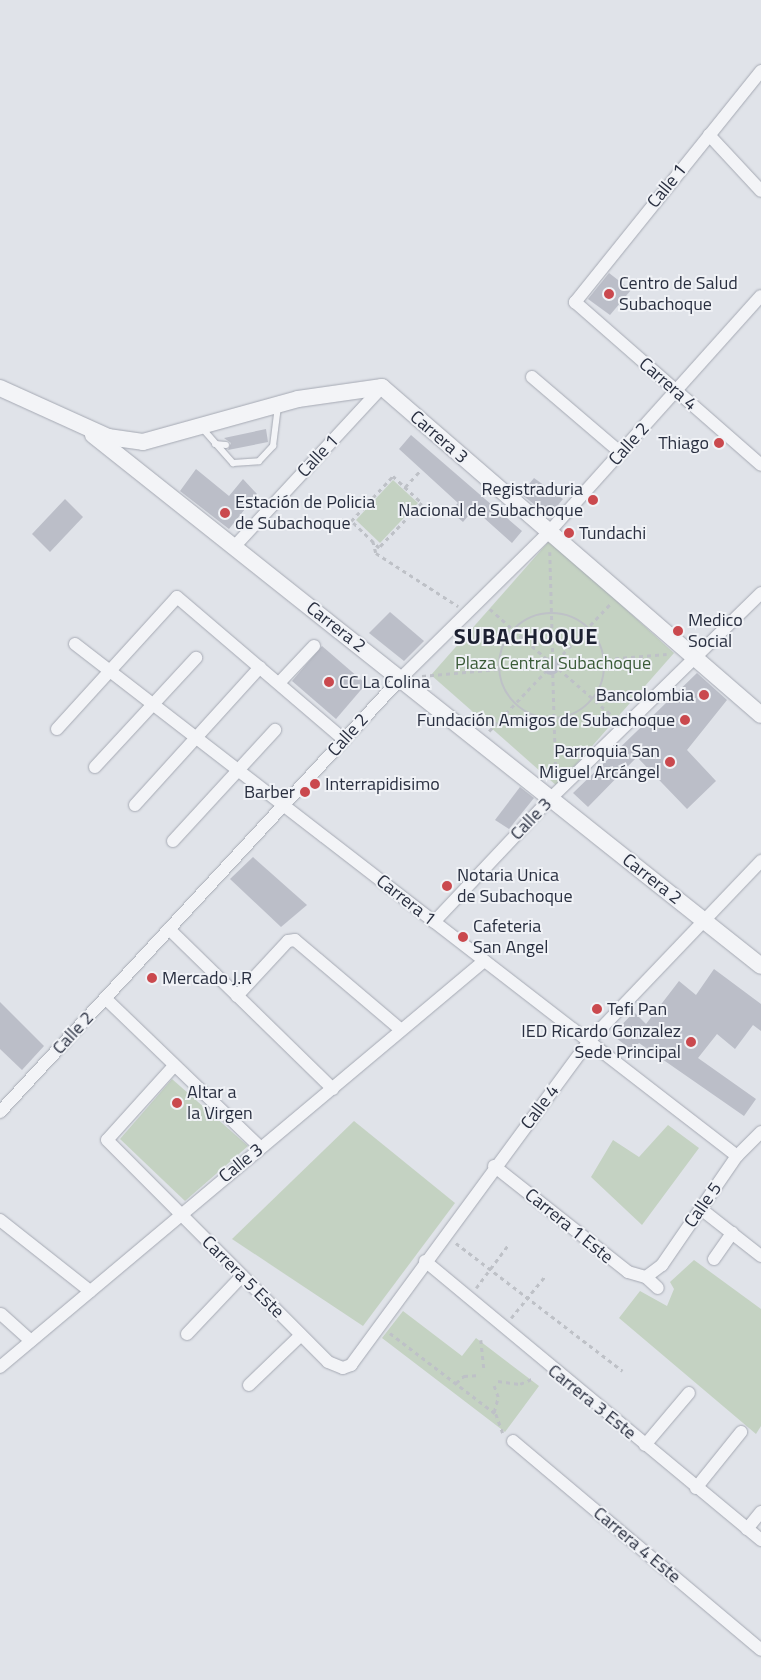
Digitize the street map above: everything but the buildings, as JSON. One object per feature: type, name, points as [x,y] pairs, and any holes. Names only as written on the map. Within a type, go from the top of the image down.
[{"type":"street","name":"Calle 1","points":[[575,302],[761,71]]},
{"type":"street","points":[[709,135],[761,191]]},
{"type":"street","name":"Calle 2","points":[[0,1112],[284,806],[343,739],[401,678],[550,532],[761,296]]},
{"type":"street","name":"Carrera 4","points":[[575,302],[761,465]]},
{"type":"street","points":[[532,377],[621,453]]},
{"type":"street","name":"Calle 1","points":[[234,547],[382,387]]},
{"type":"street","points":[[0,388],[108,437],[142,442],[345,389],[382,387]]},
{"type":"street","name":"Carrera 3","points":[[382,387],[761,715]]},
{"type":"street","name":"Carrera 2","points":[[74,420],[479,741],[553,795],[761,966]]},
{"type":"street","points":[[128,462],[142,442]]},
{"type":"street","name":"Calle 3","points":[[434,922],[553,795],[626,727],[694,656],[761,593]]},
{"type":"street","points":[[57,729],[108,670],[177,597],[343,739]]},
{"type":"street","name":"Carrera 1","points":[[75,644],[484,961],[590,1040],[737,1156]]},
{"type":"street","points":[[279,683],[314,646]]},
{"type":"street","points":[[94,767],[196,658]]},
{"type":"street","points":[[135,805],[260,667]]},
{"type":"street","points":[[173,841],[240,772],[275,730]]},
{"type":"street","name":"Calle 4","points":[[382,1327],[425,1261],[494,1166],[590,1040],[702,918],[761,860]]},
{"type":"street","points":[[169,929],[333,1089]]},
{"type":"street","points":[[237,996],[288,941],[295,940],[401,1030]]},
{"type":"street","name":"Calle 3","points":[[0,1367],[179,1213],[333,1089],[484,961]]},
{"type":"street","points":[[105,998],[173,1067],[260,1147]]},
{"type":"street","name":"Carrera 5 Este","points":[[173,1067],[107,1140],[332,1366],[343,1368],[351,1365],[382,1327]]},
{"type":"street","name":"Calle 5","points":[[646,1277],[662,1265],[737,1156],[761,1132]]},
{"type":"street","name":"Carrera 1 Este","points":[[494,1166],[628,1272],[646,1277]]},
{"type":"street","points":[[701,1209],[761,1256]]},
{"type":"street","points":[[0,1220],[90,1291]]},
{"type":"street","points":[[714,1259],[732,1233]]},
{"type":"street","name":"Carrera 3 Este","points":[[425,1261],[503,1329],[761,1540]]},
{"type":"street","points":[[188,1334],[242,1276]]},
{"type":"street","points":[[646,1277],[658,1288]]},
{"type":"street","points":[[1,1314],[31,1341]]},
{"type":"street","points":[[249,1385],[301,1335]]},
{"type":"street","points":[[645,1446],[689,1393]]},
{"type":"street","points":[[696,1488],[742,1432]]},
{"type":"street","name":"Carrera 4 Este","points":[[514,1441],[761,1650]]},
{"type":"street","points":[[747,1529],[761,1512]]},
{"type":"lane","points":[[200,426],[233,463],[259,461],[270,453],[278,405]]},
{"type":"lane","points":[[267,435],[274,430]]},
{"type":"lane","points":[[215,444],[226,445]]},
{"type":"path","points":[[405,487],[421,470]]},
{"type":"path","points":[[393,476],[405,487],[422,503],[379,548],[351,521],[393,476]]},
{"type":"path","points":[[550,532],[553,658]]},
{"type":"path","points":[[373,541],[376,553],[461,608]]},
{"type":"path","points":[[557,660],[621,593]]},
{"type":"path","points":[[480,600],[547,658]]},
{"type":"path","points":[[552,612],[565,614],[589,627],[605,659],[605,674],[594,700],[576,713],[555,719],[533,716],[515,704],[500,669],[505,641],[514,629],[538,614],[552,612]]},
{"type":"path","points":[[559,663],[605,659],[694,656]]},
{"type":"path","points":[[401,678],[542,665]]},
{"type":"path","points":[[559,669],[626,727]]},
{"type":"path","points":[[479,741],[545,672]]},
{"type":"path","points":[[553,674],[555,719],[553,795]]},
{"type":"path","points":[[445,1234],[489,1270],[623,1371]]},
{"type":"path","points":[[468,1299],[508,1245]]},
{"type":"path","points":[[503,1329],[546,1275]]},
{"type":"path","points":[[382,1327],[494,1412],[503,1433],[514,1441]]},
{"type":"path","points":[[482,1340],[484,1371]]},
{"type":"path","points":[[456,1383],[464,1376],[480,1375]]},
{"type":"path","points":[[498,1380],[520,1384],[534,1378]]},
{"type":"path","points":[[494,1386],[498,1397],[494,1412]]},
{"type":"green space","points":[[393,480],[418,503],[380,543],[356,520]]},
{"type":"green space","name":"Plaza Central Subachoque","points":[[550,540],[674,653],[557,786],[431,675]]},
{"type":"green space","points":[[172,1079],[248,1146],[185,1201],[120,1139]]},
{"type":"green space","points":[[354,1121],[455,1203],[363,1326],[232,1239]]},
{"type":"green space","points":[[668,1125],[699,1148],[642,1225],[591,1177],[613,1140],[639,1157]]},
{"type":"green space","points":[[694,1260],[761,1309],[761,1426],[756,1434],[619,1318],[640,1291],[667,1306],[674,1289],[670,1282]]},
{"type":"green space","points":[[403,1311],[462,1356],[476,1338],[539,1386],[505,1432],[382,1338]]},
{"type":"place","name":"Centro de Salud Subachoque","points":[[609,294]]},
{"type":"place","name":"Thiago","points":[[719,443]]},
{"type":"place","name":"Registraduria Nacional de Subachoque","points":[[593,500]]},
{"type":"place","name":"Estación de Policia de Subachoque","points":[[225,513]]},
{"type":"place","name":"Tundachi","points":[[569,533]]},
{"type":"place","name":"Medico Social","points":[[678,631]]},
{"type":"place","name":"CC La Colina","points":[[329,682]]},
{"type":"place","name":"Bancolombia","points":[[704,695]]},
{"type":"place","name":"Fundación Amigos de Subachoque","points":[[685,720]]},
{"type":"place","name":"Parroquia San Miguel Arcángel","points":[[670,762]]},
{"type":"place","name":"Interrapidisimo","points":[[315,784]]},
{"type":"place","name":"Barber","points":[[305,792]]},
{"type":"place","name":"Notaria Unica de Subachoque","points":[[447,886]]},
{"type":"place","name":"Cafeteria San Angel","points":[[463,937]]},
{"type":"place","name":"Mercado J.R","points":[[152,978]]},
{"type":"place","name":"Tefi Pan","points":[[597,1009]]},
{"type":"place","name":"IED Ricardo Gonzalez Sede Principal","points":[[691,1042]]},
{"type":"place","name":"Altar a la Virgen","points":[[177,1103]]},
{"type":"district","name":"SUBACHOQUE","points":[[526,637]]}]
